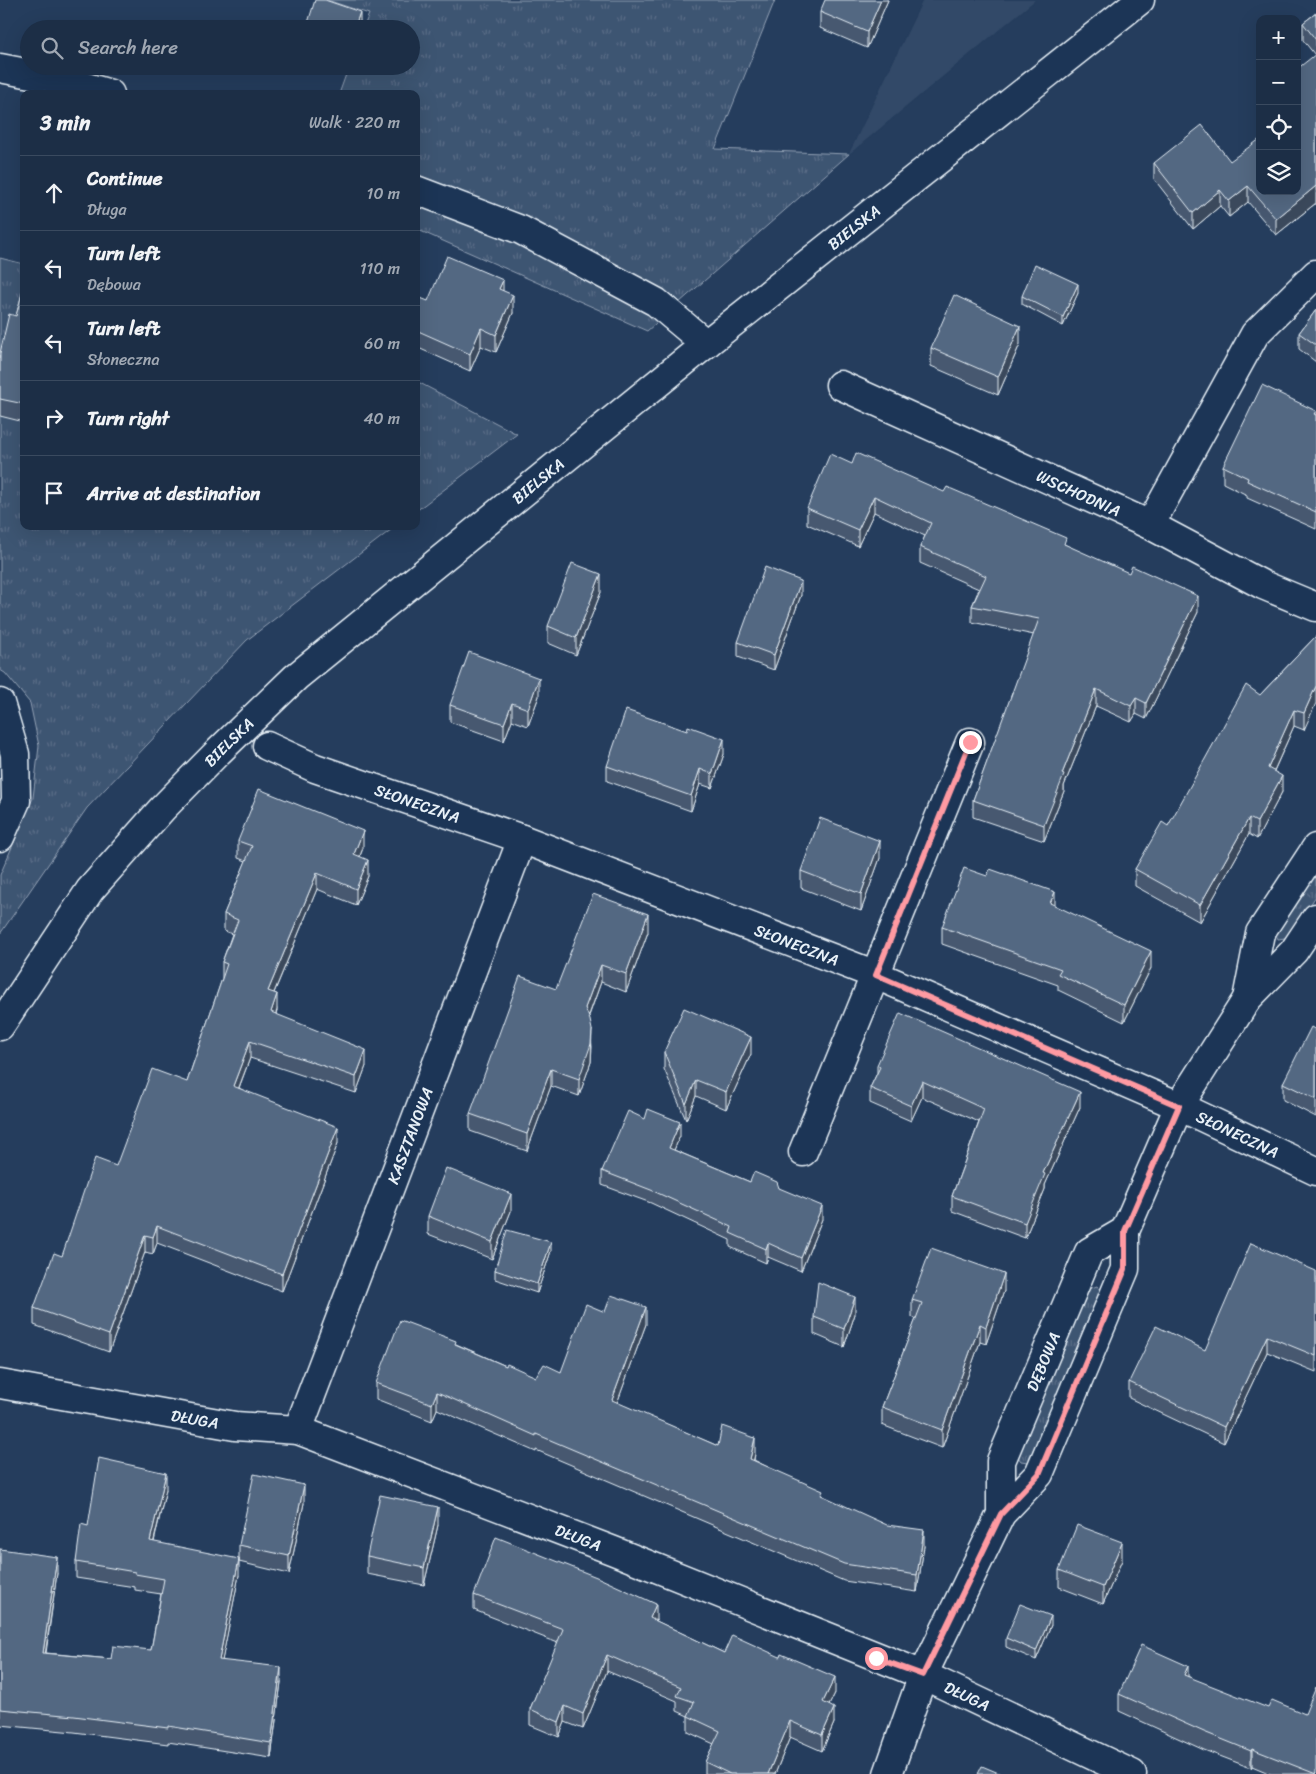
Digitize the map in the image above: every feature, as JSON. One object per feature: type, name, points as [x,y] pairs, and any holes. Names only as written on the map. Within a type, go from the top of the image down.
[{"type":"street","name":"BIELSKA","points":[[0,1026],[90,890],[162,809],[296,677],[706,344],[1140,0]]},
{"type":"street","points":[[0,68],[20,72]]},
{"type":"street","points":[[36,75],[96,90]]},
{"type":"street","points":[[420,192],[529,234],[656,302],[706,344]]},
{"type":"street","points":[[1150,526],[1255,334],[1316,274]]},
{"type":"street","name":"WSCHODNIA","points":[[840,385],[1150,526],[1263,585],[1316,608]]},
{"type":"street","points":[[0,703],[15,754],[16,801],[0,837]]},
{"type":"street","points":[[803,1152],[970,742]]},
{"type":"street","name":"SŁONECZNA","points":[[267,746],[315,768],[522,839],[876,975],[1179,1106],[1316,1171]]},
{"type":"street","name":"KASZTANOWA","points":[[298,1430],[522,839]]},
{"type":"street","name":"DĘBOWA","points":[[1247,999],[1260,933],[1316,848]]},
{"type":"street","name":"DĘBOWA","points":[[888,1774],[923,1675],[1001,1514],[1039,1474],[1125,1269],[1125,1231],[1179,1106],[1247,999],[1294,951],[1316,918]]},
{"type":"street","name":"DĘBOWA","points":[[1001,1514],[1001,1461],[1089,1252],[1125,1231]]},
{"type":"street","name":"DŁUGA","points":[[0,1384],[235,1426],[298,1430],[614,1551],[923,1675],[1132,1774]]},
{"type":"shaded area","points":[[923,0],[1035,0],[849,154]]},
{"type":"green space","points":[[327,0],[775,0],[715,149],[849,154],[647,331],[420,231],[420,90],[340,90],[346,75],[420,75],[420,20],[367,20],[369,14]]},
{"type":"green space","points":[[0,258],[20,263],[20,530],[391,530],[247,640],[87,808],[0,934],[0,875],[33,798],[39,746],[30,703],[5,673],[0,670]]},
{"type":"green space","points":[[420,383],[517,434],[420,508]]},
{"type":"green space","points":[[1316,867],[1316,896],[1291,934],[1285,938],[1278,939],[1275,933]]},
{"type":"green space","points":[[1097,1286],[1101,1291],[1101,1295],[1033,1458],[1028,1462],[1021,1461],[1018,1457],[1018,1451],[1086,1290]]},
{"type":"building","points":[[315,0],[325,0],[360,12],[357,20],[309,20]]},
{"type":"building","points":[[825,0],[881,0],[867,32],[820,12]]},
{"type":"building","points":[[1316,13],[1316,40],[1303,23]]},
{"type":"building","points":[[1316,54],[1316,186],[1276,219],[1248,186],[1229,201],[1220,190],[1193,213],[1154,163],[1202,125],[1230,161],[1256,142],[1256,195],[1301,195],[1301,66]]},
{"type":"building","points":[[447,256],[503,280],[499,289],[513,295],[496,335],[481,328],[470,354],[420,332],[420,298],[428,301]]},
{"type":"building","points":[[1035,264],[1078,284],[1063,317],[1022,296]]},
{"type":"building","points":[[954,295],[1020,326],[998,377],[931,348]]},
{"type":"building","points":[[20,301],[20,403],[0,399],[0,353],[9,314],[16,316]]},
{"type":"building","points":[[1316,310],[1316,345],[1299,333]]},
{"type":"building","points":[[1262,385],[1316,411],[1314,414],[1316,415],[1316,512],[1247,481],[1248,478],[1223,466]]},
{"type":"building","points":[[856,453],[944,492],[947,487],[1066,538],[1064,544],[1129,573],[1132,566],[1198,596],[1146,703],[1136,698],[1131,706],[1096,689],[1044,825],[973,800],[1039,619],[972,606],[986,576],[920,547],[931,523],[874,496],[858,530],[807,508],[830,454],[852,464]]},
{"type":"building","points":[[572,563],[601,574],[576,638],[548,626]]},
{"type":"building","points":[[765,567],[801,581],[774,655],[738,642]]},
{"type":"building","points":[[1316,636],[1316,686],[1304,713],[1294,710],[1268,768],[1282,776],[1257,822],[1249,818],[1200,905],[1135,869],[1162,822],[1168,826],[1246,685],[1260,695]]},
{"type":"building","points":[[469,652],[539,678],[528,709],[512,703],[504,724],[450,705]]},
{"type":"building","points":[[626,710],[687,731],[688,726],[724,739],[712,774],[700,769],[691,796],[607,766]]},
{"type":"building","points":[[259,789],[363,831],[354,854],[368,860],[356,889],[317,873],[268,991],[277,994],[271,1012],[366,1050],[356,1077],[250,1041],[233,1086],[338,1127],[282,1274],[157,1226],[153,1237],[145,1235],[109,1335],[34,1308],[54,1253],[62,1256],[95,1158],[116,1166],[152,1069],[187,1082],[227,964],[222,962],[238,920],[224,914],[252,846],[238,841]]},
{"type":"building","points":[[820,818],[880,841],[861,894],[801,871]]},
{"type":"building","points":[[964,868],[987,876],[990,869],[1055,892],[1050,903],[1151,951],[1124,1005],[1058,974],[1061,969],[942,927]]},
{"type":"building","points":[[593,894],[648,914],[626,974],[601,965],[585,1008],[592,1030],[591,1044],[579,1079],[551,1069],[527,1134],[470,1114],[520,976],[556,989]]},
{"type":"building","points":[[684,1008],[751,1037],[726,1092],[696,1080],[686,1104],[664,1052]]},
{"type":"building","points":[[900,1013],[1080,1092],[1043,1173],[1045,1174],[1025,1223],[952,1196],[984,1109],[922,1081],[911,1106],[870,1088],[880,1067],[877,1065]]},
{"type":"building","points":[[1311,1027],[1316,1030],[1316,1099],[1283,1083]]},
{"type":"building","points":[[648,1109],[680,1122],[669,1148],[750,1182],[754,1172],[777,1182],[779,1188],[822,1206],[801,1258],[768,1243],[766,1249],[730,1233],[732,1227],[651,1190],[602,1171],[628,1111],[645,1119]]},
{"type":"building","points":[[446,1168],[511,1194],[492,1242],[428,1216]]},
{"type":"building","points":[[507,1230],[551,1242],[537,1284],[495,1270]]},
{"type":"building","points":[[1251,1243],[1316,1271],[1316,1356],[1267,1336],[1224,1427],[1129,1382],[1156,1326],[1205,1350]]},
{"type":"building","points":[[931,1248],[1004,1274],[986,1327],[980,1324],[942,1430],[882,1407],[922,1303],[912,1300]]},
{"type":"building","points":[[818,1282],[855,1297],[844,1329],[814,1317]]},
{"type":"building","points":[[611,1295],[646,1307],[612,1400],[718,1446],[722,1426],[755,1438],[750,1459],[823,1491],[821,1495],[887,1525],[924,1530],[917,1575],[844,1564],[536,1434],[536,1436],[437,1392],[432,1404],[376,1383],[400,1320],[456,1341],[455,1344],[536,1377],[544,1364],[561,1372],[586,1304],[605,1312]]},
{"type":"building","points":[[99,1458],[166,1473],[150,1541],[239,1559],[219,1660],[281,1667],[271,1743],[168,1726],[168,1728],[0,1709],[0,1549],[57,1557],[43,1653],[111,1659],[113,1646],[151,1650],[164,1579],[76,1562],[81,1524],[88,1526]]},
{"type":"building","points":[[254,1474],[304,1485],[289,1556],[239,1545]]},
{"type":"building","points":[[380,1495],[438,1507],[424,1568],[367,1556]]},
{"type":"building","points":[[1077,1525],[1122,1542],[1103,1587],[1059,1570]]},
{"type":"building","points":[[496,1537],[599,1578],[656,1604],[650,1618],[724,1653],[732,1635],[780,1657],[781,1654],[835,1677],[823,1702],[834,1708],[822,1735],[790,1721],[768,1774],[730,1774],[705,1762],[720,1731],[688,1716],[694,1702],[677,1696],[681,1687],[607,1655],[583,1714],[565,1706],[559,1722],[530,1709],[563,1629],[474,1595]]},
{"type":"building","points":[[1020,1604],[1051,1616],[1036,1651],[1006,1638]]},
{"type":"building","points":[[1141,1645],[1188,1666],[1184,1675],[1268,1708],[1272,1700],[1305,1714],[1316,1687],[1316,1774],[1204,1732],[1119,1694]]},
{"type":"building","points":[[982,1766],[1001,1774],[978,1774]]},
{"type":"route","points":[[876,1658],[923,1675],[1001,1514],[1039,1474],[1125,1269],[1125,1231],[1179,1106],[876,975],[970,742]]}]
